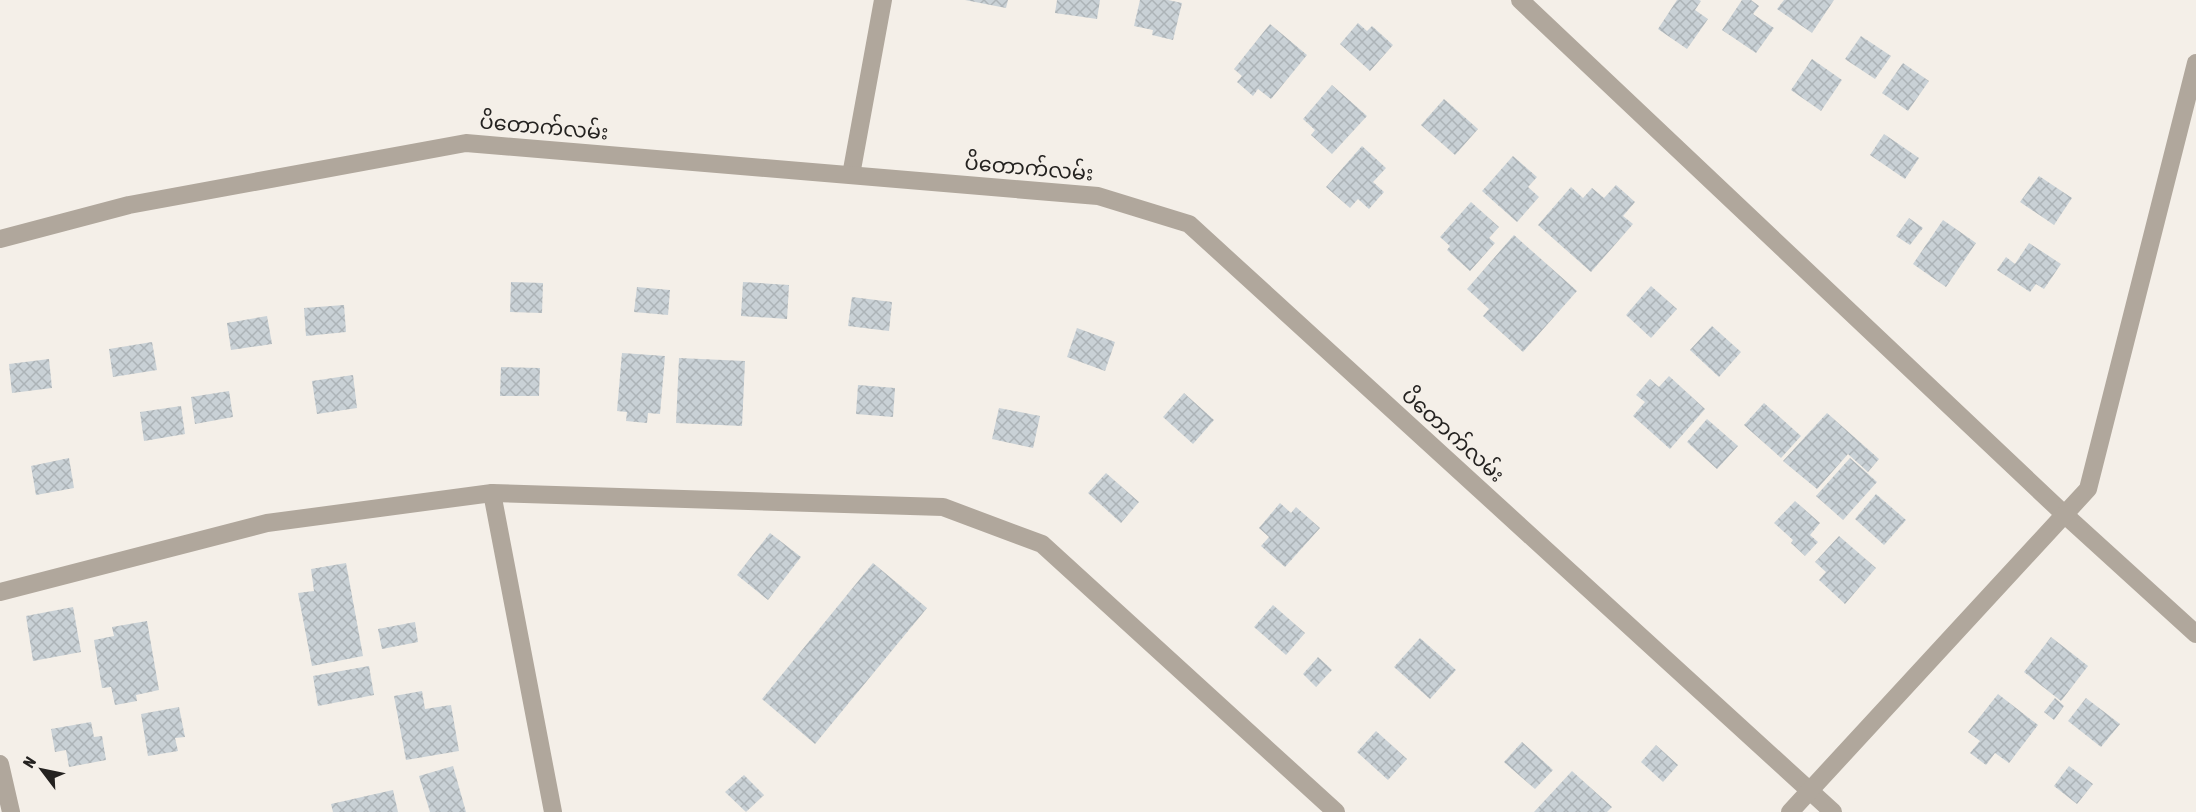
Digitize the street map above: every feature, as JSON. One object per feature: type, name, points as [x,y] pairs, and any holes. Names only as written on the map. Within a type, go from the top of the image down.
[{"type":"street","points":[[851,175],[883,0]]},
{"type":"street","points":[[1520,0],[2064,514],[2196,634]]},
{"type":"street","points":[[1790,812],[2088,489],[2196,63]]},
{"type":"street","name":"ပိတောက်လမ်း","points":[[0,239],[129,205],[466,143],[1098,196],[1189,224],[1833,812]]},
{"type":"street","points":[[492,493],[553,812]]},
{"type":"street","points":[[0,592],[267,523],[492,493],[943,507],[1042,544],[1336,812]]},
{"type":"street","points":[[0,764],[11,812]]},
{"type":"building","points":[[965,0],[1008,0],[1006,8]]},
{"type":"building","points":[[1057,0],[1100,0],[1097,19],[1055,13]]},
{"type":"building","points":[[1140,0],[1168,0],[1182,3],[1173,40],[1152,35],[1153,30],[1134,26]]},
{"type":"building","points":[[1677,0],[1701,1],[1695,10],[1708,19],[1687,49],[1658,29]]},
{"type":"building","points":[[1742,0],[1751,0],[1759,6],[1753,14],[1774,28],[1756,53],[1722,30]]},
{"type":"building","points":[[1784,0],[1834,0],[1812,33],[1777,9]]},
{"type":"building","points":[[1358,23],[1367,31],[1372,26],[1393,45],[1370,71],[1340,44]]},
{"type":"building","points":[[1270,24],[1307,55],[1271,99],[1258,89],[1253,96],[1237,82],[1242,76],[1234,69]]},
{"type":"building","points":[[1861,36],[1891,56],[1875,79],[1845,59]]},
{"type":"building","points":[[1812,59],[1842,80],[1821,111],[1791,90]]},
{"type":"building","points":[[1903,63],[1929,81],[1908,111],[1882,93]]},
{"type":"building","points":[[1332,85],[1367,116],[1332,154],[1311,135],[1315,130],[1303,119]]},
{"type":"building","points":[[1444,99],[1478,129],[1455,155],[1421,125]]},
{"type":"building","points":[[1884,134],[1919,158],[1905,179],[1870,155]]},
{"type":"building","points":[[1362,146],[1386,168],[1373,182],[1384,192],[1369,209],[1358,199],[1350,208],[1326,187]]},
{"type":"building","points":[[1513,156],[1537,177],[1528,187],[1539,197],[1517,222],[1482,191]]},
{"type":"building","points":[[2039,176],[2072,198],[2054,225],[2020,202]]},
{"type":"building","points":[[1616,185],[1635,202],[1623,216],[1633,224],[1591,272],[1538,225],[1571,187],[1583,198],[1592,188],[1604,198]]},
{"type":"building","points":[[1471,202],[1499,227],[1489,238],[1495,243],[1470,271],[1447,250],[1450,246],[1440,237]]},
{"type":"building","points":[[1909,218],[1923,228],[1910,245],[1896,236]]},
{"type":"building","points":[[1943,220],[1976,243],[1946,287],[1913,264]]},
{"type":"building","points":[[1514,235],[1577,291],[1523,352],[1483,316],[1489,309],[1467,289]]},
{"type":"building","points":[[2029,243],[2061,264],[2044,289],[2036,284],[2030,292],[1997,270],[2006,257],[2015,264]]},
{"type":"building","points":[[511,282],[543,283],[542,313],[510,312]]},
{"type":"building","points":[[743,282],[789,285],[787,319],[741,316]]},
{"type":"building","points":[[1651,286],[1677,309],[1651,338],[1626,315]]},
{"type":"building","points":[[637,287],[670,290],[668,315],[634,312]]},
{"type":"building","points":[[852,297],[892,302],[889,331],[848,326]]},
{"type":"building","points":[[344,305],[346,332],[306,336],[304,308]]},
{"type":"building","points":[[267,316],[272,344],[231,350],[227,323]]},
{"type":"building","points":[[1712,326],[1741,352],[1719,377],[1690,350]]},
{"type":"building","points":[[1077,328],[1115,342],[1105,371],[1067,357]]},
{"type":"building","points":[[152,342],[157,370],[113,377],[109,349]]},
{"type":"building","points":[[622,353],[665,356],[660,414],[648,413],[647,423],[626,421],[627,412],[617,411]]},
{"type":"building","points":[[679,358],[745,361],[742,426],[676,423]]},
{"type":"building","points":[[49,359],[52,388],[12,393],[9,364]]},
{"type":"building","points":[[501,367],[540,368],[539,396],[500,396]]},
{"type":"building","points":[[353,375],[357,408],[317,414],[312,381]]},
{"type":"building","points":[[1669,376],[1705,409],[1670,449],[1633,416],[1645,402],[1636,395],[1650,379],[1659,387]]},
{"type":"building","points":[[858,385],[895,388],[893,417],[856,414]]},
{"type":"building","points":[[229,391],[233,417],[195,424],[191,397]]},
{"type":"building","points":[[1184,393],[1214,420],[1193,444],[1163,417]]},
{"type":"building","points":[[1764,403],[1801,436],[1781,458],[1744,425]]},
{"type":"building","points":[[181,406],[185,434],[144,441],[140,412]]},
{"type":"building","points":[[999,408],[1040,416],[1033,448],[992,439]]},
{"type":"building","points":[[1827,413],[1879,459],[1868,472],[1848,454],[1817,489],[1783,461]]},
{"type":"building","points":[[1707,419],[1738,446],[1717,469],[1687,442]]},
{"type":"building","points":[[69,458],[74,488],[36,495],[31,466]]},
{"type":"building","points":[[1850,458],[1877,482],[1843,520],[1816,496]]},
{"type":"building","points":[[1106,473],[1139,502],[1121,523],[1088,493]]},
{"type":"building","points":[[1876,494],[1906,520],[1884,545],[1855,519]]},
{"type":"building","points":[[1795,501],[1820,523],[1810,535],[1818,542],[1805,556],[1791,543],[1793,540],[1774,523]]},
{"type":"building","points":[[1280,503],[1291,513],[1296,507],[1320,528],[1285,567],[1261,546],[1269,537],[1259,528]]},
{"type":"building","points":[[770,533],[801,557],[768,600],[737,575]]},
{"type":"building","points":[[1839,536],[1876,568],[1845,604],[1819,580],[1826,572],[1815,562]]},
{"type":"building","points":[[346,563],[363,656],[312,666],[298,593],[314,591],[311,569]]},
{"type":"building","points":[[873,563],[927,608],[815,744],[762,699]]},
{"type":"building","points":[[1273,605],[1305,633],[1286,655],[1254,627]]},
{"type":"building","points":[[73,607],[81,652],[33,661],[26,616]]},
{"type":"building","points":[[147,621],[159,690],[136,695],[137,701],[115,705],[111,687],[102,688],[94,640],[114,636],[112,627]]},
{"type":"building","points":[[415,622],[418,642],[382,649],[378,629]]},
{"type":"building","points":[[2051,637],[2088,666],[2061,701],[2024,672]]},
{"type":"building","points":[[1420,638],[1456,670],[1430,699],[1394,667]]},
{"type":"building","points":[[1318,657],[1332,670],[1316,687],[1303,674]]},
{"type":"building","points":[[369,666],[374,695],[318,706],[313,676]]},
{"type":"building","points":[[422,691],[425,709],[451,705],[459,751],[406,760],[394,696]]},
{"type":"building","points":[[1998,694],[2038,725],[2009,763],[1995,753],[1986,765],[1970,753],[1980,741],[1968,732]]},
{"type":"building","points":[[2055,698],[2064,706],[2054,720],[2044,712]]},
{"type":"building","points":[[2086,698],[2120,724],[2101,747],[2068,721]]},
{"type":"building","points":[[179,707],[185,737],[175,738],[178,751],[148,756],[141,714]]},
{"type":"building","points":[[91,722],[94,737],[102,736],[106,760],[69,767],[66,750],[55,752],[51,729]]},
{"type":"building","points":[[1376,731],[1407,759],[1388,780],[1357,752]]},
{"type":"building","points":[[1522,742],[1553,770],[1535,789],[1504,762]]},
{"type":"building","points":[[1656,745],[1678,765],[1663,782],[1641,762]]},
{"type":"building","points":[[453,766],[466,812],[430,812],[419,776]]},
{"type":"building","points":[[2069,766],[2093,784],[2077,804],[2054,786]]},
{"type":"building","points":[[1572,771],[1612,807],[1607,812],[1534,812]]},
{"type":"building","points":[[744,775],[764,795],[746,812],[725,792]]},
{"type":"building","points":[[393,790],[398,812],[333,812],[331,804]]}]
